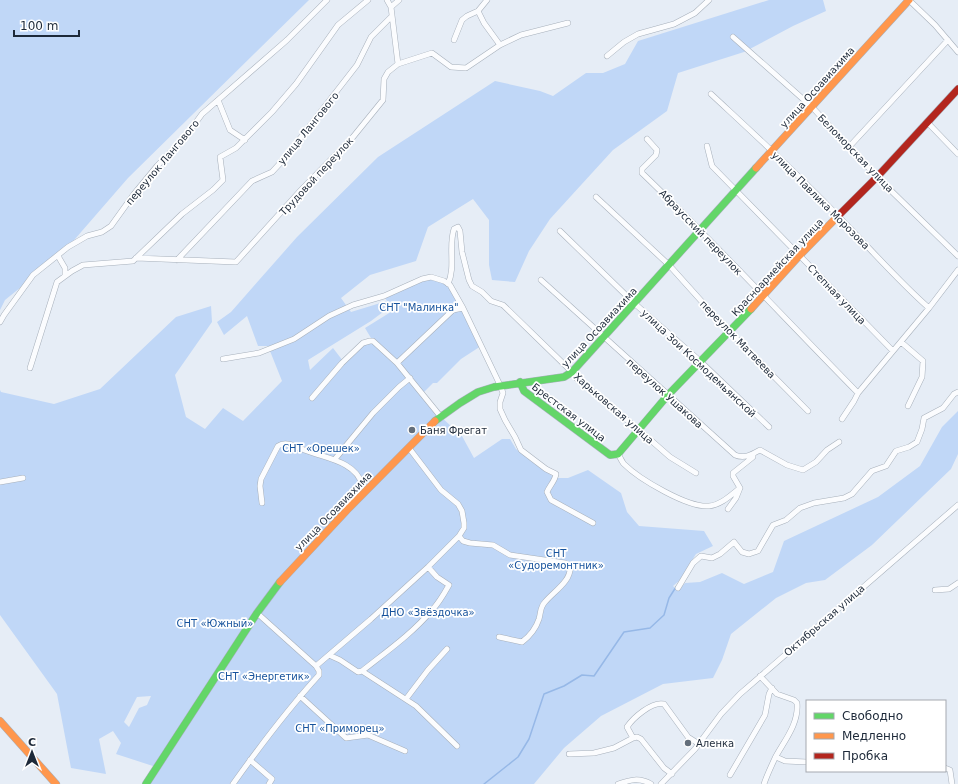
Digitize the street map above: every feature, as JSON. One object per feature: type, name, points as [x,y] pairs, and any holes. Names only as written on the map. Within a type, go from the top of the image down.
[{"type":"street","name":"переулок Лангового","points":[[0,322],[33,276],[68,247],[87,236],[102,232],[111,226],[134,194],[157,166],[186,136],[202,114],[287,40],[327,0]]},
{"type":"street","points":[[30,368],[57,282],[83,266],[133,261],[182,214],[213,190],[223,180],[220,157],[236,148],[272,112],[296,84],[338,25],[368,0]]},
{"type":"street","points":[[387,0],[391,7],[398,64]]},
{"type":"street","points":[[391,7],[399,0]]},
{"type":"street","points":[[454,40],[462,20],[478,11],[487,0]]},
{"type":"street","points":[[607,56],[624,42],[638,34],[674,24],[695,13],[709,0]]},
{"type":"street","points":[[909,0],[935,25],[958,52]]},
{"type":"street","name":"улица Осоавиахима","points":[[146,784],[257,614],[287,574],[347,510],[433,423],[460,403],[478,392],[500,385],[564,377],[572,372],[909,0]]},
{"type":"street","points":[[478,11],[484,23],[500,44],[521,35],[568,23]]},
{"type":"street","name":"улица Лангового","points":[[177,260],[252,181],[272,172],[284,159],[357,66],[371,36],[392,16]]},
{"type":"street","name":"Беломорская улица","points":[[733,37],[812,108],[877,177],[958,256]]},
{"type":"street","points":[[850,147],[948,40]]},
{"type":"street","name":"Трудовой переулок","points":[[136,258],[236,262],[301,190],[353,137],[383,100],[384,79],[388,72],[398,64],[432,53],[451,67],[466,68],[500,44]]},
{"type":"street","name":"Красноармейская улица","points":[[614,454],[700,361],[730,332],[799,256],[877,177],[958,89]]},
{"type":"street","name":"улица Павлика Морозова","points":[[711,94],[773,151],[907,288],[929,308]]},
{"type":"street","points":[[218,100],[230,130],[245,140]]},
{"type":"street","points":[[927,122],[958,154]]},
{"type":"street","name":"Абраусский переулок","points":[[646,138],[657,150],[656,156],[642,169],[642,173],[701,230],[858,393]]},
{"type":"street","name":"Степная улица","points":[[707,146],[712,166],[893,351]]},
{"type":"street","name":"переулок Матвеева","points":[[596,197],[669,265],[730,332],[808,411]]},
{"type":"street","name":"Харьковская улица","points":[[448,284],[452,265],[452,235],[454,229],[458,227],[460,231],[462,252],[472,286],[482,292],[490,301],[503,305],[572,372],[577,379],[670,457],[696,473]]},
{"type":"street","name":"улица Зои Космодемьянской","points":[[560,231],[634,303],[700,361],[769,427]]},
{"type":"street","points":[[58,256],[65,268],[65,276]]},
{"type":"street","points":[[842,419],[858,393],[929,308],[958,270]]},
{"type":"street","points":[[222,359],[259,353],[294,339],[329,316],[353,305],[384,296],[422,279],[431,277],[444,281],[448,284],[464,308],[500,385],[503,394],[500,402],[500,409],[521,450],[546,469],[556,474],[548,492],[551,500],[593,522]]},
{"type":"street","name":"переулок Ушакова","points":[[541,280],[735,455],[741,458],[753,455],[760,450],[787,464],[803,470],[816,462],[827,450],[839,442]]},
{"type":"street","points":[[397,363],[453,310],[464,308]]},
{"type":"street","points":[[312,398],[342,363],[364,343],[373,341],[397,363],[441,417]]},
{"type":"street","points":[[901,342],[923,361],[922,377],[908,406]]},
{"type":"street","points":[[335,459],[373,412],[410,378]]},
{"type":"street","name":"Брестская улица","points":[[520,382],[524,391],[614,454],[624,464],[658,489],[686,501],[708,507],[718,505],[740,488]]},
{"type":"street","points":[[678,588],[693,563],[701,556],[712,558],[720,554],[727,546],[734,542],[742,552],[749,554],[758,551],[773,525],[786,520],[800,508],[814,503],[844,498],[852,494],[872,471],[886,466],[896,451],[909,447],[916,442],[922,429],[924,418],[943,408],[954,394],[958,392]]},
{"type":"street","points":[[262,504],[260,486],[261,479],[278,446],[286,443],[308,452],[335,459],[350,468],[361,479],[362,485],[344,506],[347,510]]},
{"type":"street","points":[[316,666],[428,567],[459,536],[464,528],[462,511],[458,504],[441,490],[409,448]]},
{"type":"street","points":[[728,509],[736,498],[740,488],[733,476],[734,473],[753,457],[753,455]]},
{"type":"street","points":[[0,482],[23,478]]},
{"type":"street","name":"Октябрьская улица","points":[[661,784],[699,744],[721,714],[760,676],[958,505]]},
{"type":"street","points":[[459,536],[463,541],[470,543],[493,545],[510,555],[565,563],[570,566],[570,571],[565,581],[551,594],[540,609],[537,624],[529,636],[522,642],[499,637]]},
{"type":"street","points":[[362,671],[422,621],[437,605],[450,585],[437,577],[428,567]]},
{"type":"street","points":[[934,590],[949,589],[958,583]]},
{"type":"street","points":[[233,784],[300,696],[319,675],[319,671],[316,666],[257,614]]},
{"type":"street","points":[[406,699],[428,670],[447,649]]},
{"type":"street","points":[[329,655],[340,660],[358,672],[362,671],[416,706],[457,746]]},
{"type":"street","points":[[760,676],[777,694],[794,700],[797,703],[798,708],[794,724],[764,784]]},
{"type":"street","points":[[730,775],[765,715],[769,694],[772,688]]},
{"type":"street","points":[[300,696],[346,738],[368,735],[405,751]]},
{"type":"street","points":[[633,738],[627,727],[632,720],[653,705],[660,703],[664,704],[688,737],[699,744]]},
{"type":"street","points":[[0,721],[56,784]]},
{"type":"street","points":[[569,754],[594,753],[614,748],[636,737],[641,739],[664,768],[672,774]]},
{"type":"street","points":[[776,758],[785,761],[806,762]]},
{"type":"street","points":[[250,760],[272,779],[270,784]]},
{"type":"street","points":[[946,768],[950,770],[952,784]]},
{"type":"street","points":[[618,784],[634,779],[644,780],[651,784]]},
{"type":"green space","points":[[0,0],[309,0],[128,178],[62,254],[5,300],[0,310]]},
{"type":"green space","points":[[769,0],[823,0],[826,11],[793,26],[744,52],[678,73],[667,111],[613,150],[550,219],[529,251],[515,282],[492,280],[489,265],[489,220],[473,199],[428,227],[416,261],[370,275],[341,298],[351,312],[387,301],[384,296],[431,277],[450,285],[481,346],[461,359],[437,383],[433,383],[423,393],[441,417],[462,436],[474,458],[502,439],[510,439],[516,449],[555,478],[568,478],[588,470],[621,493],[627,512],[639,526],[704,531],[713,546],[696,554],[679,581],[673,586],[678,591],[685,583],[700,582],[722,573],[744,584],[773,572],[784,541],[878,497],[920,466],[942,427],[958,411],[958,454],[951,469],[872,545],[825,580],[806,583],[776,598],[731,634],[722,660],[713,678],[663,684],[601,716],[564,748],[534,784],[146,784],[156,767],[116,754],[121,743],[113,731],[99,739],[106,774],[71,768],[57,694],[0,615],[0,390],[1,392],[54,404],[100,389],[176,317],[211,306],[212,322],[175,375],[186,417],[205,429],[223,408],[243,421],[282,381],[268,346],[258,346],[247,316],[224,335],[217,322],[231,312],[297,237],[378,157],[495,81],[540,91],[553,96],[586,73],[603,73],[625,64],[638,41]],"holes":[[[391,306],[394,310],[365,328],[371,338],[370,341],[343,361],[333,348],[310,370],[308,360],[371,321]],[[151,696],[147,705],[139,708],[129,727],[124,722],[137,697]]]},
{"type":"waterway","points":[[484,784],[518,757],[529,739],[544,694],[564,686],[582,675],[594,676],[624,632],[650,628],[664,615],[669,598],[676,587]]},
{"type":"traffic: fast","points":[[435,421],[478,392],[494,387],[564,377],[572,372],[756,168]]},
{"type":"traffic: fast","points":[[520,382],[524,391],[610,455],[618,454],[668,395],[751,309]]},
{"type":"traffic: fast","points":[[146,784],[257,613],[280,582]]},
{"type":"traffic: slow","points":[[756,168],[909,0]]},
{"type":"traffic: slow","points":[[751,309],[839,215]]},
{"type":"traffic: slow","points":[[280,582],[347,510],[435,421]]},
{"type":"traffic: slow","points":[[0,721],[56,784]]},
{"type":"traffic: jam","points":[[839,215],[877,177],[958,89]]},
{"type":"place","name":"Баня Фрегат","points":[[412,430]]},
{"type":"place","name":"Аленка","points":[[688,743]]},
{"type":"park label","name":"СНТ \"Малинка\"","points":[[419,307]]},
{"type":"park label","name":"СНТ «Орешек»","points":[[321,448]]},
{"type":"park label","name":"СНТ «Судоремонтник»","points":[[556,558]]},
{"type":"park label","name":"ДНО «Звёздочка»","points":[[428,612]]},
{"type":"park label","name":"СНТ «Южный»","points":[[215,623]]},
{"type":"park label","name":"СНТ «Энергетик»","points":[[264,676]]},
{"type":"park label","name":"СНТ «Приморец»","points":[[340,728]]}]
